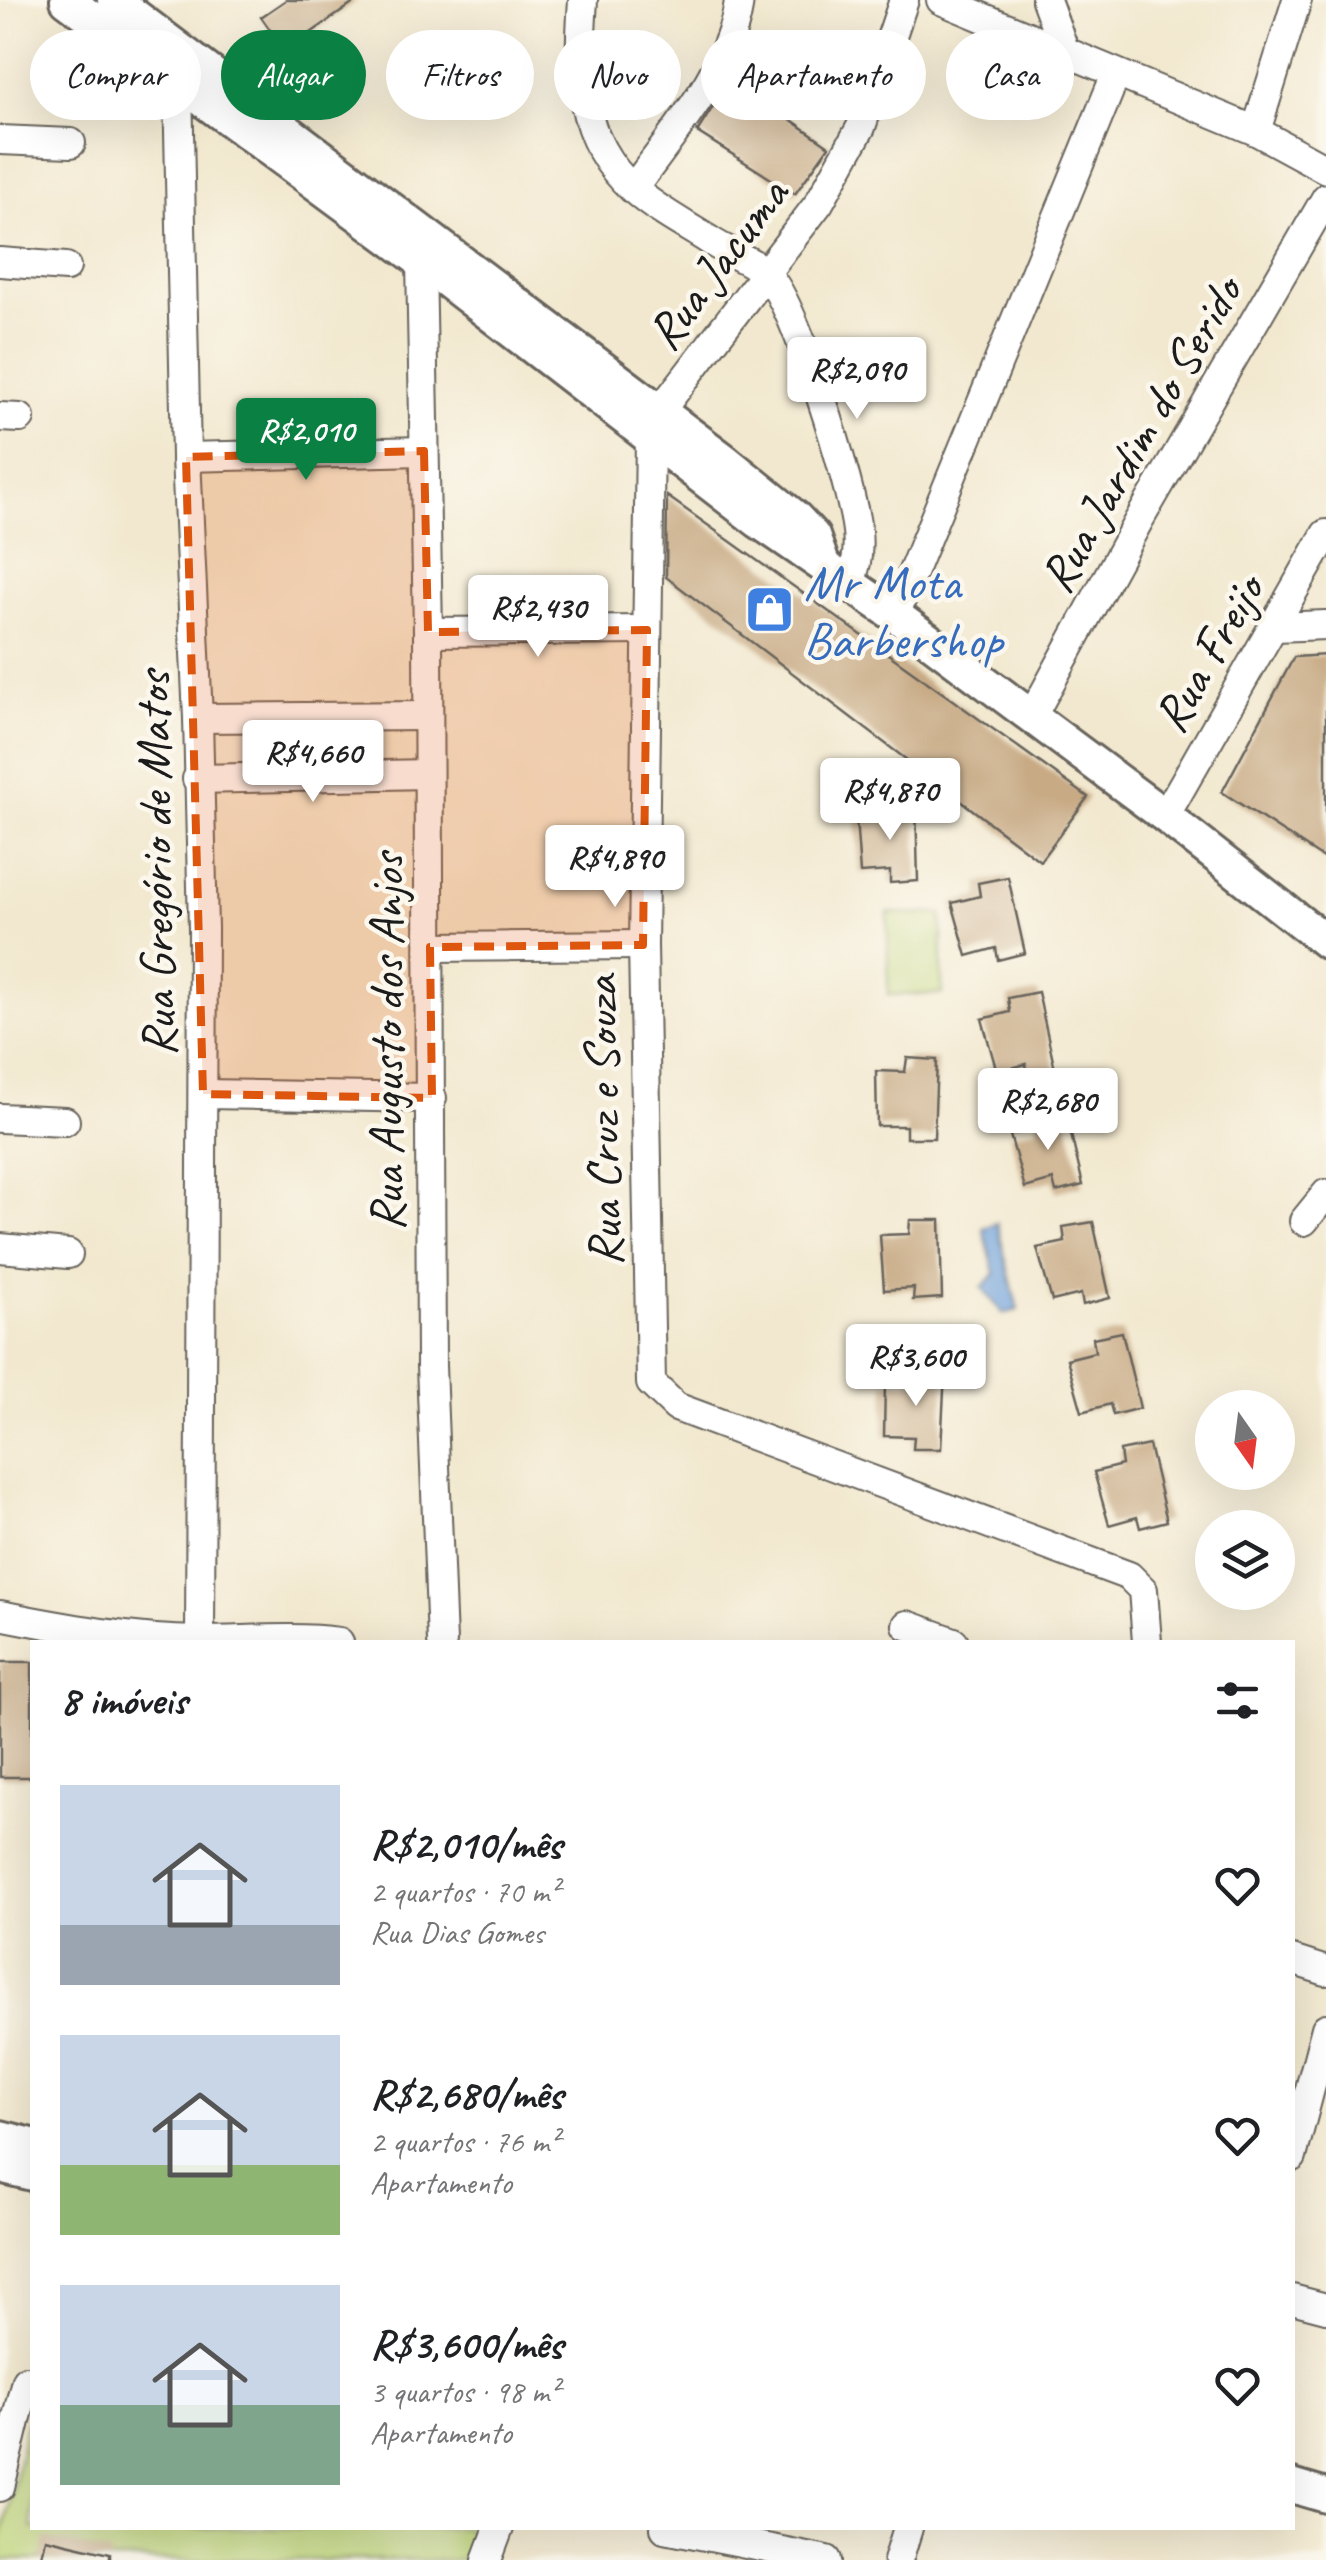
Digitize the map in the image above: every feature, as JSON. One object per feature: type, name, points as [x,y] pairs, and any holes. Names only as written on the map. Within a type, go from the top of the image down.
[{"type":"main road","points":[[66,0],[106,30]]},
{"type":"main road","points":[[114,0],[655,424]]},
{"type":"main road","points":[[201,102],[421,261],[796,517],[812,536],[823,564],[1032,716],[1326,942]]},
{"type":"main road","points":[[0,2137],[30,2144]]},
{"type":"main road","points":[[0,2166],[30,2174]]},
{"type":"main road","points":[[1295,2466],[1326,2474]]},
{"type":"main road","points":[[1295,2487],[1326,2496]]},
{"type":"street","points":[[584,0],[580,71],[588,123],[596,142],[633,189],[767,274],[787,305],[854,513],[858,554],[850,584]]},
{"type":"street","points":[[633,189],[712,72],[737,18],[738,0]]},
{"type":"street","name":"Rua Jacuma","points":[[655,424],[820,203],[862,127],[904,0]]},
{"type":"street","points":[[940,0],[1012,30]]},
{"type":"street","points":[[1046,0],[1057,30]]},
{"type":"street","points":[[1256,131],[1297,0]]},
{"type":"street","points":[[1074,56],[1256,131],[1326,169]]},
{"type":"street","points":[[895,614],[1116,74]]},
{"type":"street","name":"Rua Gregório de Matos","points":[[179,120],[186,457],[198,718],[204,1094],[200,1640]]},
{"type":"street","points":[[0,140],[71,144]]},
{"type":"street","name":"Rua Jardim do Serido","points":[[1032,716],[1139,520],[1326,198]]},
{"type":"street","name":"Rua Augusto dos Anjos","points":[[421,261],[428,632],[431,1366],[442,1640]]},
{"type":"street","points":[[0,262],[66,267]]},
{"type":"street","name":"Rua Cruz e Souza","points":[[655,424],[647,630],[643,945],[651,1383],[676,1407],[1129,1576],[1143,1590],[1146,1640]]},
{"type":"street","points":[[186,457],[424,451]]},
{"type":"street","name":"Rua Freijo","points":[[1165,816],[1326,534]]},
{"type":"street","points":[[1275,627],[1326,625]]},
{"type":"street","points":[[428,632],[647,630]]},
{"type":"street","points":[[198,718],[428,716]]},
{"type":"street","points":[[197,779],[428,774]]},
{"type":"street","points":[[430,947],[643,945]]},
{"type":"street","points":[[204,1094],[432,1098]]},
{"type":"street","points":[[0,1118],[65,1121]]},
{"type":"street","points":[[1304,1221],[1326,1194]]},
{"type":"street","points":[[0,1248],[68,1254]]},
{"type":"street","points":[[0,1615],[111,1633],[189,1640]]},
{"type":"street","points":[[907,1625],[948,1640]]},
{"type":"street","points":[[225,1640],[308,1640]]},
{"type":"street","points":[[1295,1961],[1326,1971]]},
{"type":"street","points":[[1303,2139],[1326,2028]]},
{"type":"street","points":[[1295,2300],[1326,2308]]},
{"type":"street","points":[[0,2488],[20,2378]]},
{"type":"street","points":[[488,2560],[498,2530]]},
{"type":"street","points":[[668,2530],[697,2548],[827,2560]]},
{"type":"street","points":[[898,2560],[907,2530]]},
{"type":"highlighted area","points":[[424,451],[428,632],[647,630],[643,945],[430,947],[432,1098],[203,1094],[186,457]]},
{"type":"green space","points":[[888,913],[942,914],[942,994],[888,995]]},
{"type":"green space","points":[[30,2407],[30,2530],[485,2530],[474,2560],[0,2560]]},
{"type":"water","points":[[997,1223],[1018,1310],[1003,1314],[982,1287],[995,1274],[983,1228]]},
{"type":"building","points":[[286,0],[358,0],[315,30],[270,30],[261,17]]},
{"type":"building","points":[[705,120],[792,120],[829,146],[795,194],[697,132]]},
{"type":"building","points":[[667,496],[1088,797],[1040,861],[666,577]]},
{"type":"building","points":[[1326,655],[1326,860],[1222,792],[1294,657]]},
{"type":"building","points":[[886,803],[916,804],[918,881],[890,883],[890,871],[860,873],[856,818],[885,817]]},
{"type":"building","points":[[1008,877],[1025,953],[998,960],[996,948],[967,956],[952,903],[980,896],[978,883]]},
{"type":"building","points":[[1038,992],[1055,1069],[1028,1076],[1026,1064],[997,1072],[982,1019],[1010,1012],[1008,998]]},
{"type":"building","points":[[907,1058],[937,1060],[934,1138],[906,1138],[906,1126],[877,1126],[876,1071],[905,1072]]},
{"type":"building","points":[[1065,1109],[1083,1185],[1056,1192],[1053,1180],[1025,1188],[1010,1135],[1038,1128],[1036,1114]]},
{"type":"building","points":[[910,1220],[940,1220],[942,1298],[913,1300],[914,1288],[884,1290],[880,1235],[909,1234]]},
{"type":"building","points":[[1093,1222],[1110,1298],[1083,1305],[1081,1294],[1052,1301],[1037,1248],[1065,1242],[1063,1227]]},
{"type":"building","points":[[1122,1332],[1140,1408],[1113,1415],[1110,1404],[1082,1412],[1067,1359],[1095,1352],[1093,1338]]},
{"type":"building","points":[[916,1369],[945,1371],[941,1449],[913,1449],[914,1437],[884,1436],[885,1382],[913,1382]]},
{"type":"building","points":[[1149,1445],[1167,1521],[1140,1528],[1137,1517],[1109,1525],[1094,1472],[1122,1465],[1120,1451]]},
{"type":"building","points":[[0,1662],[30,1662],[30,1777],[0,1777]]},
{"type":"building","points":[[45,2538],[110,2553],[110,2560],[40,2560]]},
{"type":"place","name":"Mr Mota Barbershop","points":[[769,610]]}]
